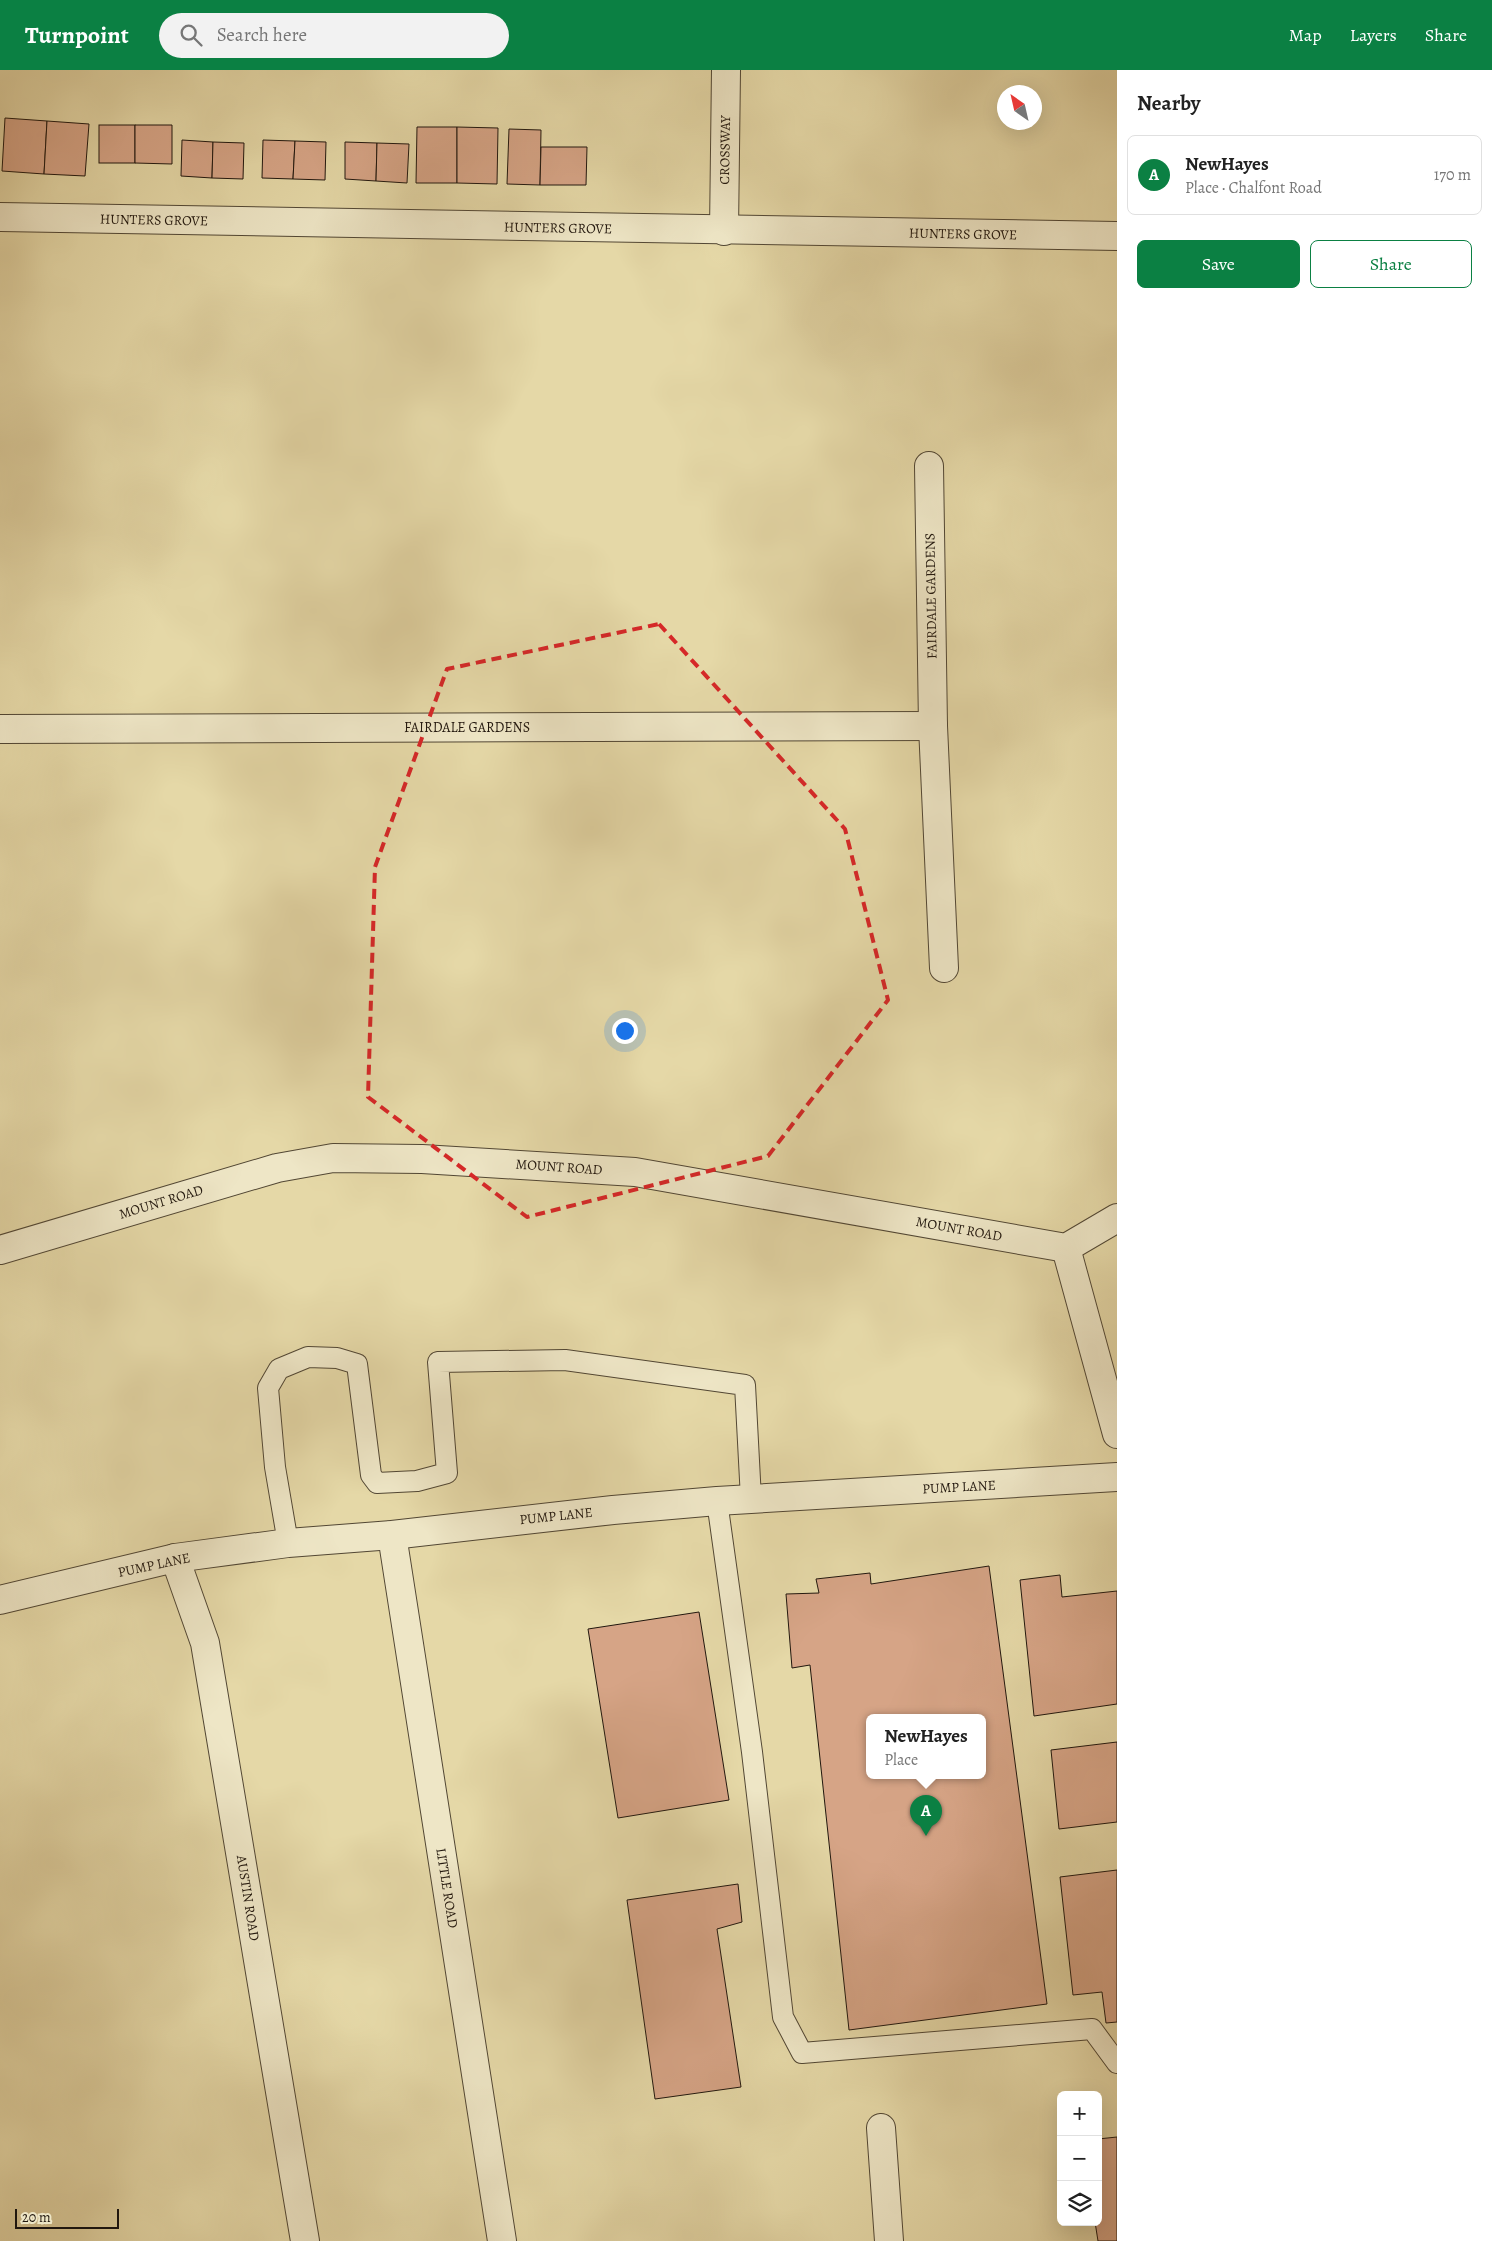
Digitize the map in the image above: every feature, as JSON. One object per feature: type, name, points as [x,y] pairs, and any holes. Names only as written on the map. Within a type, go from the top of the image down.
[{"type":"street","name":"CROSSWAY","points":[[724,231],[726,70]]},
{"type":"street","name":"HUNTERS GROVE","points":[[0,217],[724,231],[1117,236]]},
{"type":"street","name":"FAIRDALE GARDENS","points":[[929,466],[933,726],[944,968]]},
{"type":"street","name":"FAIRDALE GARDENS","points":[[0,729],[933,726]]},
{"type":"street","name":"MOUNT ROAD","points":[[0,1250],[277,1168],[333,1158],[422,1158],[635,1172],[1066,1248]]},
{"type":"street","points":[[1117,1218],[1066,1248],[1117,1434]]},
{"type":"street","name":"PUMP LANE","points":[[0,1600],[175,1558],[288,1543],[392,1535],[604,1511],[717,1501],[1117,1477]]},
{"type":"street","name":"LITTLE ROAD","points":[[392,1535],[502,2241]]},
{"type":"street","name":"AUSTIN ROAD","points":[[175,1558],[205,1643],[305,2241]]},
{"type":"street","points":[[881,2128],[889,2241]]},
{"type":"lane","points":[[288,1543],[275,1467],[268,1388],[279,1369],[308,1357],[337,1358],[356,1364],[371,1476],[377,1483],[417,1481],[447,1473],[438,1362],[564,1360],[745,1385],[751,1499]]},
{"type":"lane","points":[[717,1501],[752,1752],[783,2017],[802,2053],[1092,2029],[1117,2064]]},
{"type":"highlighted area","points":[[659,624],[845,829],[888,1000],[768,1156],[527,1217],[368,1097],[375,867],[447,669]]},
{"type":"building","points":[[5,118],[47,121],[44,174],[2,171]]},
{"type":"building","points":[[47,121],[89,124],[85,176],[44,174]]},
{"type":"building","points":[[99,125],[135,125],[135,163],[99,163]]},
{"type":"building","points":[[135,125],[172,125],[172,164],[135,163]]},
{"type":"building","points":[[417,127],[457,127],[457,183],[416,183]]},
{"type":"building","points":[[457,127],[498,128],[497,184],[457,183]]},
{"type":"building","points":[[509,129],[541,130],[540,185],[507,184]]},
{"type":"building","points":[[182,140],[213,142],[212,178],[181,176]]},
{"type":"building","points":[[263,140],[295,141],[293,179],[262,178]]},
{"type":"building","points":[[295,141],[326,142],[325,180],[293,179]]},
{"type":"building","points":[[213,142],[244,143],[243,179],[212,178]]},
{"type":"building","points":[[345,142],[377,143],[376,181],[345,179]]},
{"type":"building","points":[[377,143],[409,144],[407,183],[376,181]]},
{"type":"building","points":[[541,147],[587,147],[586,185],[540,185]]},
{"type":"building","points":[[989,1566],[1047,2004],[849,2030],[810,1665],[792,1668],[786,1594],[819,1593],[816,1579],[870,1573],[871,1584]]},
{"type":"building","points":[[1060,1575],[1062,1597],[1117,1591],[1117,1704],[1034,1716],[1020,1580]]},
{"type":"building","points":[[699,1612],[729,1800],[618,1818],[588,1629]]},
{"type":"building","points":[[1117,1742],[1117,1822],[1059,1829],[1051,1750]]},
{"type":"building","points":[[1117,1870],[1117,2022],[1106,2023],[1102,1992],[1073,1995],[1060,1877]]},
{"type":"building","points":[[738,1884],[742,1922],[717,1929],[741,2087],[655,2099],[627,1900]]},
{"type":"building","points":[[1117,2137],[1117,2241],[1098,2241],[1096,2226],[1102,2226],[1102,2139]]},
{"type":"place","name":"NewHayes","points":[[926,1836]]}]
